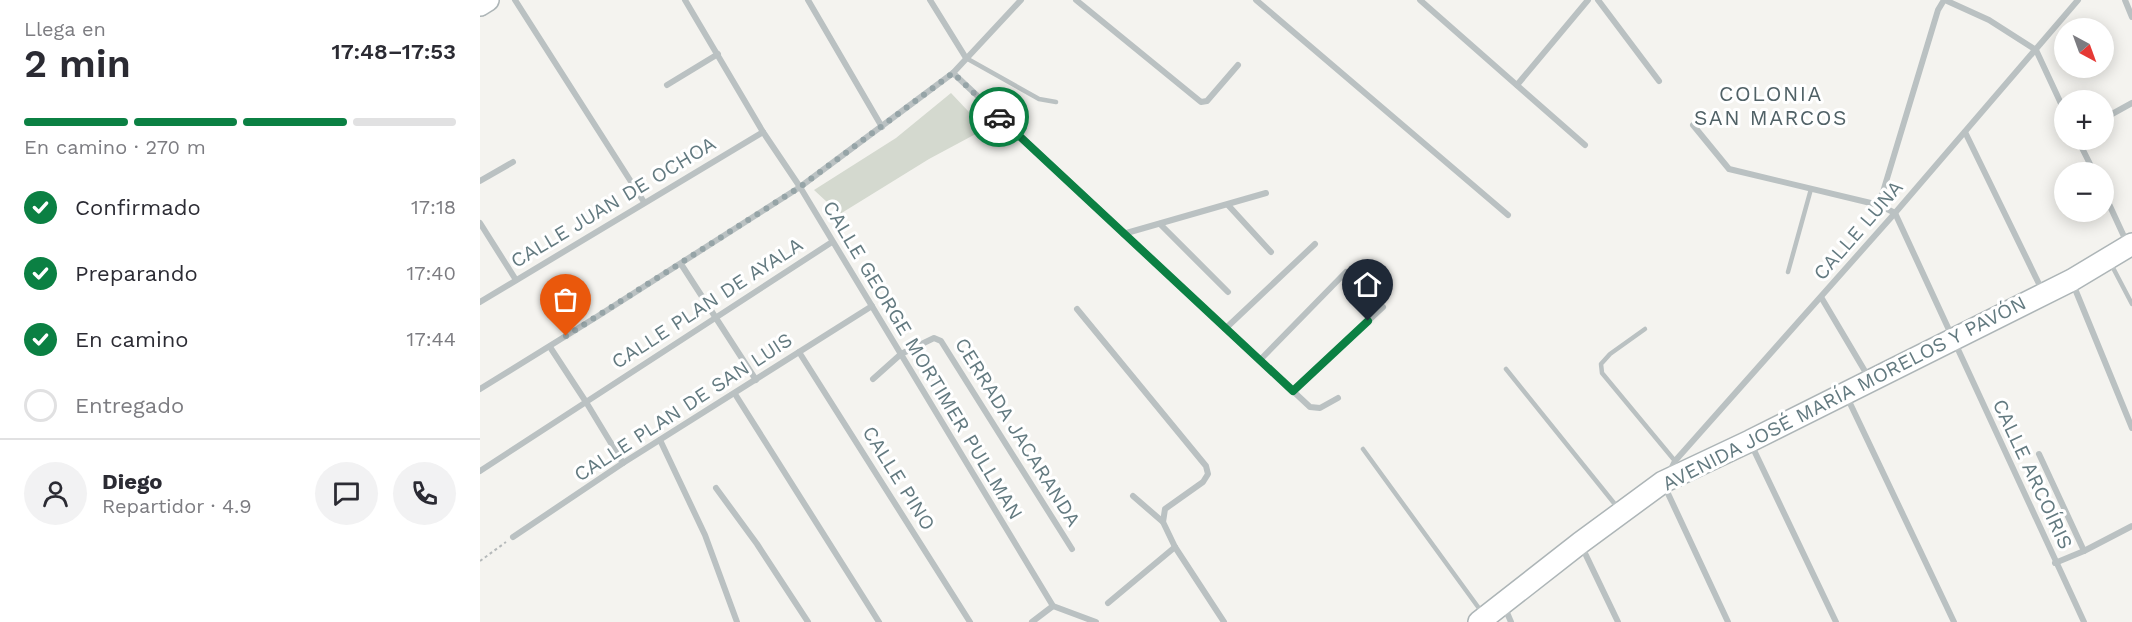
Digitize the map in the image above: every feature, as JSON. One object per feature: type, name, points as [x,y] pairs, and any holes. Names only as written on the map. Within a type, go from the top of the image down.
[{"type":"street","points":[[480,5],[488,0]]},
{"type":"street","points":[[515,0],[644,202]]},
{"type":"street","name":"CALLE GEORGE MORTIMER PULLMAN","points":[[685,0],[763,132],[800,187],[1053,606]]},
{"type":"street","points":[[808,0],[882,127]]},
{"type":"street","points":[[930,0],[966,57]]},
{"type":"street","points":[[480,389],[550,347],[800,187],[953,73],[1021,0]]},
{"type":"street","points":[[1076,0],[1201,102],[1207,101],[1238,66]]},
{"type":"street","points":[[1256,0],[1508,215]]},
{"type":"street","points":[[1420,0],[1585,145]]},
{"type":"street","points":[[1598,0],[1659,81]]},
{"type":"street","points":[[1879,205],[1938,10],[1945,0],[1989,20],[2036,50],[2055,90]]},
{"type":"street","name":"CALLE LUNA","points":[[1663,482],[1675,461],[1821,297],[2078,0]]},
{"type":"street","points":[[2125,0],[2132,17]]},
{"type":"street","points":[[1517,85],[1584,1]]},
{"type":"street","points":[[667,85],[718,54]]},
{"type":"street","points":[[953,73],[1310,407],[1320,408],[1338,399]]},
{"type":"street","points":[[2114,113],[2132,103]]},
{"type":"street","points":[[1693,126],[1729,169],[1879,205],[1894,213]]},
{"type":"street","name":"CALLE JUAN DE OCHOA","points":[[480,302],[763,132]]},
{"type":"street","points":[[1965,132],[2043,294]]},
{"type":"street","points":[[480,181],[513,162]]},
{"type":"street","points":[[1124,234],[1228,206],[1266,193]]},
{"type":"street","points":[[1228,206],[1271,252]]},
{"type":"street","name":"CALLE ARCOÍRIS","points":[[1894,213],[2084,622]]},
{"type":"street","points":[[2114,213],[2130,245]]},
{"type":"street","points":[[480,223],[516,280]]},
{"type":"street","points":[[1160,224],[1228,292]]},
{"type":"street","name":"CALLE PLAN DE AYALA","points":[[480,471],[832,242]]},
{"type":"street","points":[[1225,329],[1315,244]]},
{"type":"street","name":"AVENIDA JOSÉ MARÍA MORELOS Y PAVÓN","points":[[1495,617],[1580,543],[1663,482],[2072,280],[2130,245]]},
{"type":"street","points":[[681,264],[756,380]]},
{"type":"street","points":[[1260,360],[1346,272]]},
{"type":"street","points":[[2072,280],[2132,428]]},
{"type":"street","points":[[1821,297],[1871,381]]},
{"type":"street","name":"CALLE PLAN DE SAN LUIS","points":[[513,537],[660,440],[872,306]]},
{"type":"street","points":[[1293,391],[1383,307]]},
{"type":"street","points":[[1077,309],[1206,466],[1208,474],[1203,482],[1165,508],[1163,522]]},
{"type":"street","name":"CERRADA JACARANDA","points":[[873,379],[901,354],[934,338],[941,341],[1072,549]]},
{"type":"street","points":[[550,347],[623,464]]},
{"type":"street","name":"CALLE PINO","points":[[800,352],[970,622]]},
{"type":"street","points":[[1846,393],[1954,622]]},
{"type":"street","points":[[735,394],[879,622]]},
{"type":"street","points":[[660,440],[705,536],[737,622]]},
{"type":"street","points":[[1750,441],[1836,622]]},
{"type":"street","points":[[2039,454],[2084,551]]},
{"type":"street","points":[[1663,482],[1728,622]]},
{"type":"street","points":[[716,489],[757,544],[808,622]]},
{"type":"street","points":[[1133,496],[1163,522],[1175,548],[1224,622]]},
{"type":"street","points":[[2055,562],[2084,551],[2132,526]]},
{"type":"street","points":[[1580,543],[1618,622]]},
{"type":"street","points":[[1108,603],[1175,548]]},
{"type":"street","points":[[1032,622],[1053,606],[1096,622]]},
{"type":"lane","points":[[966,57],[1039,99],[1056,102]]},
{"type":"lane","points":[[1788,272],[1810,189]]},
{"type":"lane","points":[[2108,259],[2132,304]]},
{"type":"lane","points":[[1645,329],[1610,354],[1601,364],[1602,373],[1675,461]]},
{"type":"lane","points":[[1506,369],[1621,513]]},
{"type":"lane","points":[[1362,448],[1495,617]]},
{"type":"path","points":[[480,561],[513,537]]},
{"type":"shaded area","points":[[951,93],[985,129],[929,159],[840,214],[814,190],[896,138]]},
{"type":"way so far","points":[[566,336],[800,187],[953,73],[999,117]]},
{"type":"district","name":"COLONIA SAN MARCOS","points":[[1771,105]]},
{"type":"route","points":[[999,117],[1293,391],[1368,321]]}]
